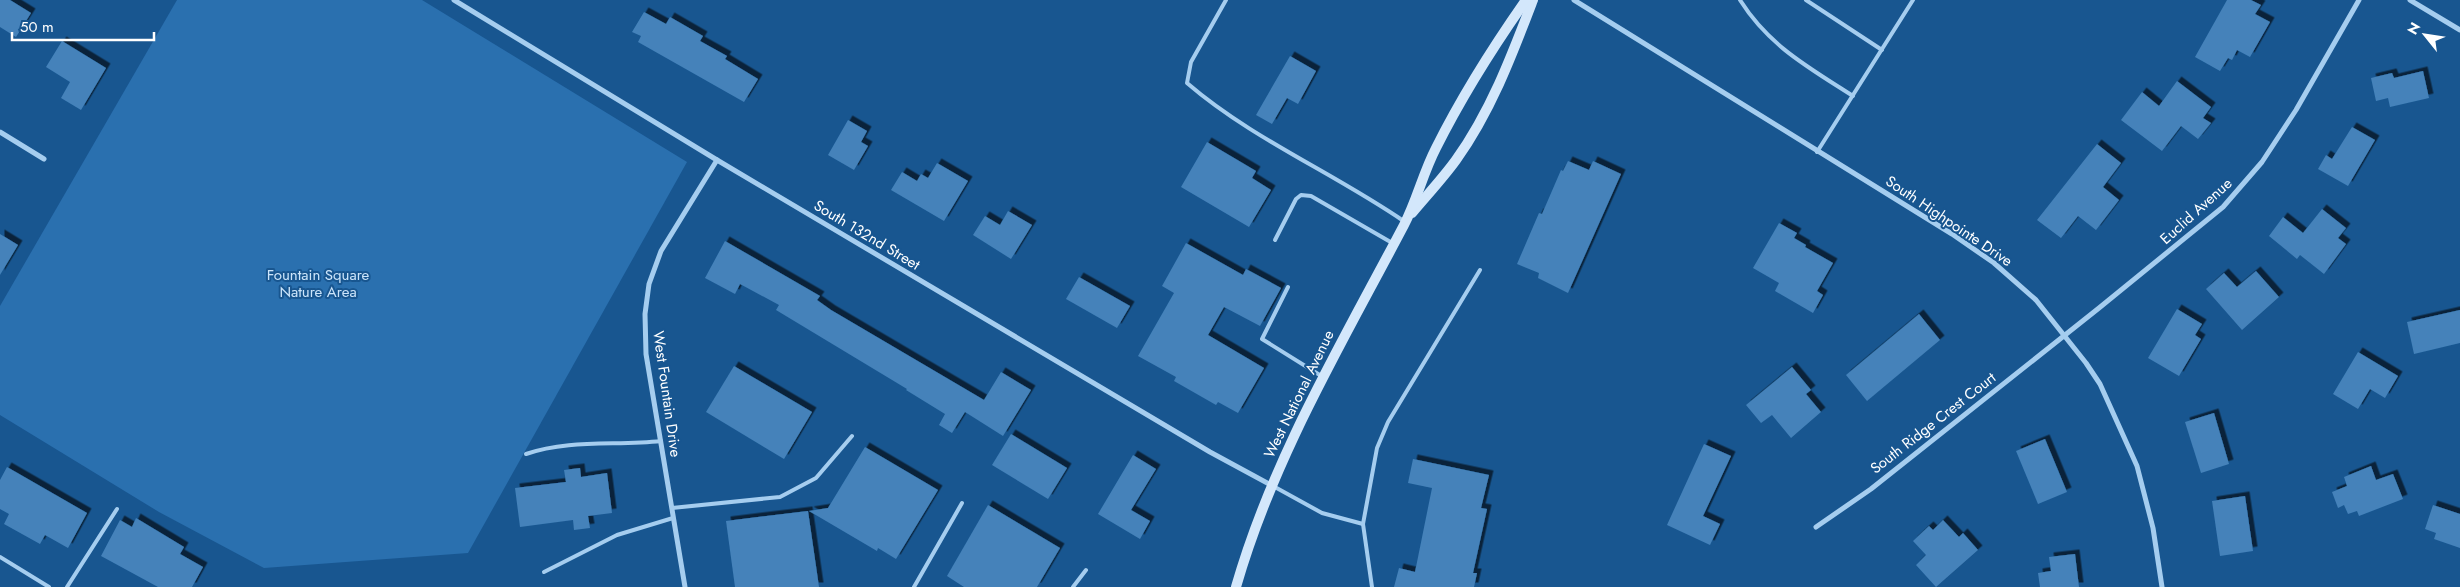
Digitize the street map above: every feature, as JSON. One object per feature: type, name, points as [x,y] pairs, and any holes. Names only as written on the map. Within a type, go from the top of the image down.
[{"type":"main road","name":"West National Avenue","points":[[1236,587],[1272,485],[1302,416],[1405,222],[1435,149],[1492,49],[1526,0]]},
{"type":"main road","name":"West National Avenue","points":[[1405,222],[1457,159],[1485,112],[1510,62],[1533,0]]},
{"type":"street","name":"South 132nd Street","points":[[454,0],[717,160],[1210,452],[1272,485]]},
{"type":"street","name":"South Highpointe Drive","points":[[1574,0],[1952,234],[1994,263],[2036,300],[2100,384],[2128,441],[2146,496],[2162,587]]},
{"type":"street","name":"Euclid Avenue","points":[[2064,335],[2186,239],[2223,207],[2240,189],[2262,162],[2296,110],[2359,0]]},
{"type":"street","points":[[2410,0],[2460,30]]},
{"type":"street","points":[[0,132],[44,159]]},
{"type":"street","name":"West Fountain Drive","points":[[685,587],[644,340],[644,314],[649,284],[662,251],[717,160]]},
{"type":"street","name":"South Ridge Crest Court","points":[[1816,528],[1870,489],[2064,335]]},
{"type":"lane","points":[[1226,0],[1191,62],[1187,83],[1226,113],[1368,196],[1405,222]]},
{"type":"lane","points":[[1740,0],[1754,21],[1773,42],[1852,96]]},
{"type":"lane","points":[[1806,0],[1882,50]]},
{"type":"lane","points":[[1817,152],[1913,0]]},
{"type":"lane","points":[[1275,240],[1296,199],[1301,195],[1311,196],[1394,244]]},
{"type":"lane","points":[[1372,587],[1363,524],[1377,448],[1406,388],[1480,270]]},
{"type":"lane","points":[[1288,287],[1262,339],[1323,376]]},
{"type":"lane","points":[[672,508],[780,497],[816,478],[852,436]]},
{"type":"lane","points":[[526,454],[565,444],[612,445],[661,441]]},
{"type":"lane","points":[[1272,485],[1322,513],[1363,524]]},
{"type":"lane","points":[[914,587],[962,502]]},
{"type":"lane","points":[[67,587],[117,509]]},
{"type":"lane","points":[[544,572],[617,535],[673,518]]},
{"type":"lane","points":[[0,557],[49,587]]},
{"type":"lane","points":[[1073,587],[1086,570]]},
{"type":"green space","name":"Fountain Square Nature Area","points":[[177,0],[422,0],[687,162],[468,553],[264,568],[159,512],[0,415],[0,306]]},
{"type":"building","points":[[0,0],[10,0],[31,13],[16,37],[0,27]]},
{"type":"building","points":[[2227,0],[2251,0],[2261,5],[2255,14],[2270,22],[2250,57],[2237,50],[2232,60],[2228,58],[2220,71],[2195,57]]},
{"type":"building","points":[[644,12],[666,24],[670,17],[703,36],[700,41],[727,56],[725,59],[758,79],[744,102],[638,42],[641,36],[632,32]]},
{"type":"building","points":[[62,41],[106,68],[81,110],[61,98],[70,82],[46,67]]},
{"type":"building","points":[[1290,56],[1316,71],[1298,104],[1287,98],[1272,124],[1256,115]]},
{"type":"building","points":[[2423,71],[2429,98],[2390,107],[2388,98],[2376,101],[2371,78],[2392,73],[2394,78]]},
{"type":"building","points":[[2177,81],[2211,107],[2203,118],[2211,123],[2198,139],[2181,126],[2162,151],[2121,120],[2142,92],[2159,106]]},
{"type":"building","points":[[848,120],[867,131],[861,142],[868,146],[854,170],[828,155]]},
{"type":"building","points":[[2352,127],[2375,140],[2348,186],[2318,169],[2326,155],[2332,159]]},
{"type":"building","points":[[1207,142],[1256,171],[1252,178],[1271,190],[1249,227],[1181,187]]},
{"type":"building","points":[[2097,144],[2121,163],[2103,187],[2119,200],[2096,230],[2078,216],[2061,238],[2037,220]]},
{"type":"building","points":[[1568,161],[1589,170],[1593,161],[1621,174],[1568,293],[1538,278],[1539,273],[1517,264],[1539,213],[1542,214],[1561,170],[1563,171]]},
{"type":"building","points":[[937,163],[968,181],[944,221],[891,190],[902,172],[917,181],[921,174],[928,178]]},
{"type":"building","points":[[2322,209],[2346,228],[2338,238],[2346,244],[2324,274],[2300,255],[2297,259],[2269,236],[2283,217],[2303,233]]},
{"type":"building","points":[[1008,211],[1032,225],[1011,259],[973,235],[985,216],[1000,225]]},
{"type":"building","points":[[1779,223],[1797,233],[1794,238],[1806,245],[1805,247],[1833,263],[1817,291],[1823,295],[1813,313],[1775,291],[1779,283],[1753,268]]},
{"type":"building","points":[[0,234],[18,245],[0,275]]},
{"type":"building","points":[[725,241],[820,296],[817,300],[831,310],[984,400],[1001,372],[1031,390],[1003,436],[965,412],[952,433],[939,425],[945,414],[776,310],[779,305],[740,284],[735,294],[705,278]]},
{"type":"building","points":[[1186,243],[1243,275],[1246,269],[1281,288],[1260,326],[1224,307],[1208,335],[1264,368],[1238,413],[1218,402],[1216,405],[1174,381],[1176,377],[1138,356],[1174,293],[1162,286]]},
{"type":"building","points":[[2256,271],[2279,297],[2242,330],[2206,289],[2224,273],[2237,287]]},
{"type":"building","points":[[1079,277],[1130,306],[1117,328],[1066,299]]},
{"type":"building","points":[[2177,309],[2202,324],[2195,335],[2201,339],[2179,376],[2148,358]]},
{"type":"building","points":[[2460,310],[2460,343],[2414,354],[2407,322]]},
{"type":"building","points":[[1919,314],[1940,340],[1867,401],[1846,375]]},
{"type":"building","points":[[2358,352],[2398,376],[2385,398],[2370,389],[2358,409],[2333,394]]},
{"type":"building","points":[[734,366],[812,412],[784,459],[706,412]]},
{"type":"building","points":[[1792,367],[1811,390],[1806,394],[1821,412],[1791,438],[1772,415],[1761,423],[1746,405]]},
{"type":"building","points":[[2214,413],[2229,464],[2201,473],[2185,422]]},
{"type":"building","points":[[1011,434],[1067,468],[1048,499],[992,465]]},
{"type":"building","points":[[2045,439],[2067,492],[2038,504],[2016,451]]},
{"type":"building","points":[[1704,444],[1731,456],[1703,516],[1720,524],[1710,545],[1667,525]]},
{"type":"building","points":[[865,447],[938,490],[896,559],[878,548],[877,551],[809,511],[828,508]]},
{"type":"building","points":[[1133,455],[1156,469],[1131,510],[1150,521],[1140,539],[1098,514]]},
{"type":"building","points":[[1413,459],[1489,475],[1481,508],[1487,509],[1473,573],[1477,573],[1474,587],[1394,587],[1399,568],[1415,572],[1432,488],[1408,483]]},
{"type":"building","points":[[2371,466],[2376,480],[2393,474],[2403,499],[2359,516],[2357,511],[2348,514],[2344,505],[2338,508],[2332,492],[2347,486],[2344,477]]},
{"type":"building","points":[[7,467],[87,513],[68,548],[45,535],[40,544],[4,524],[9,514],[0,509],[0,480]]},
{"type":"building","points":[[580,468],[581,477],[607,473],[612,513],[588,516],[590,528],[574,530],[573,520],[520,527],[515,488],[566,482],[564,470]]},
{"type":"building","points":[[2245,496],[2253,551],[2220,556],[2212,501]]},
{"type":"building","points":[[988,505],[1060,548],[1037,587],[964,587],[947,576]]},
{"type":"building","points":[[2433,505],[2460,514],[2460,548],[2434,539],[2436,533],[2425,529]]},
{"type":"building","points":[[808,511],[819,587],[735,587],[726,521]]},
{"type":"building","points":[[136,518],[184,547],[180,554],[203,567],[192,587],[158,587],[101,556],[120,520],[132,527]]},
{"type":"building","points":[[1943,520],[1959,537],[1963,533],[1978,550],[1936,587],[1916,565],[1926,555],[1913,541],[1929,526],[1933,530]]},
{"type":"building","points":[[2075,554],[2079,587],[2040,587],[2038,573],[2051,571],[2049,557]]}]
